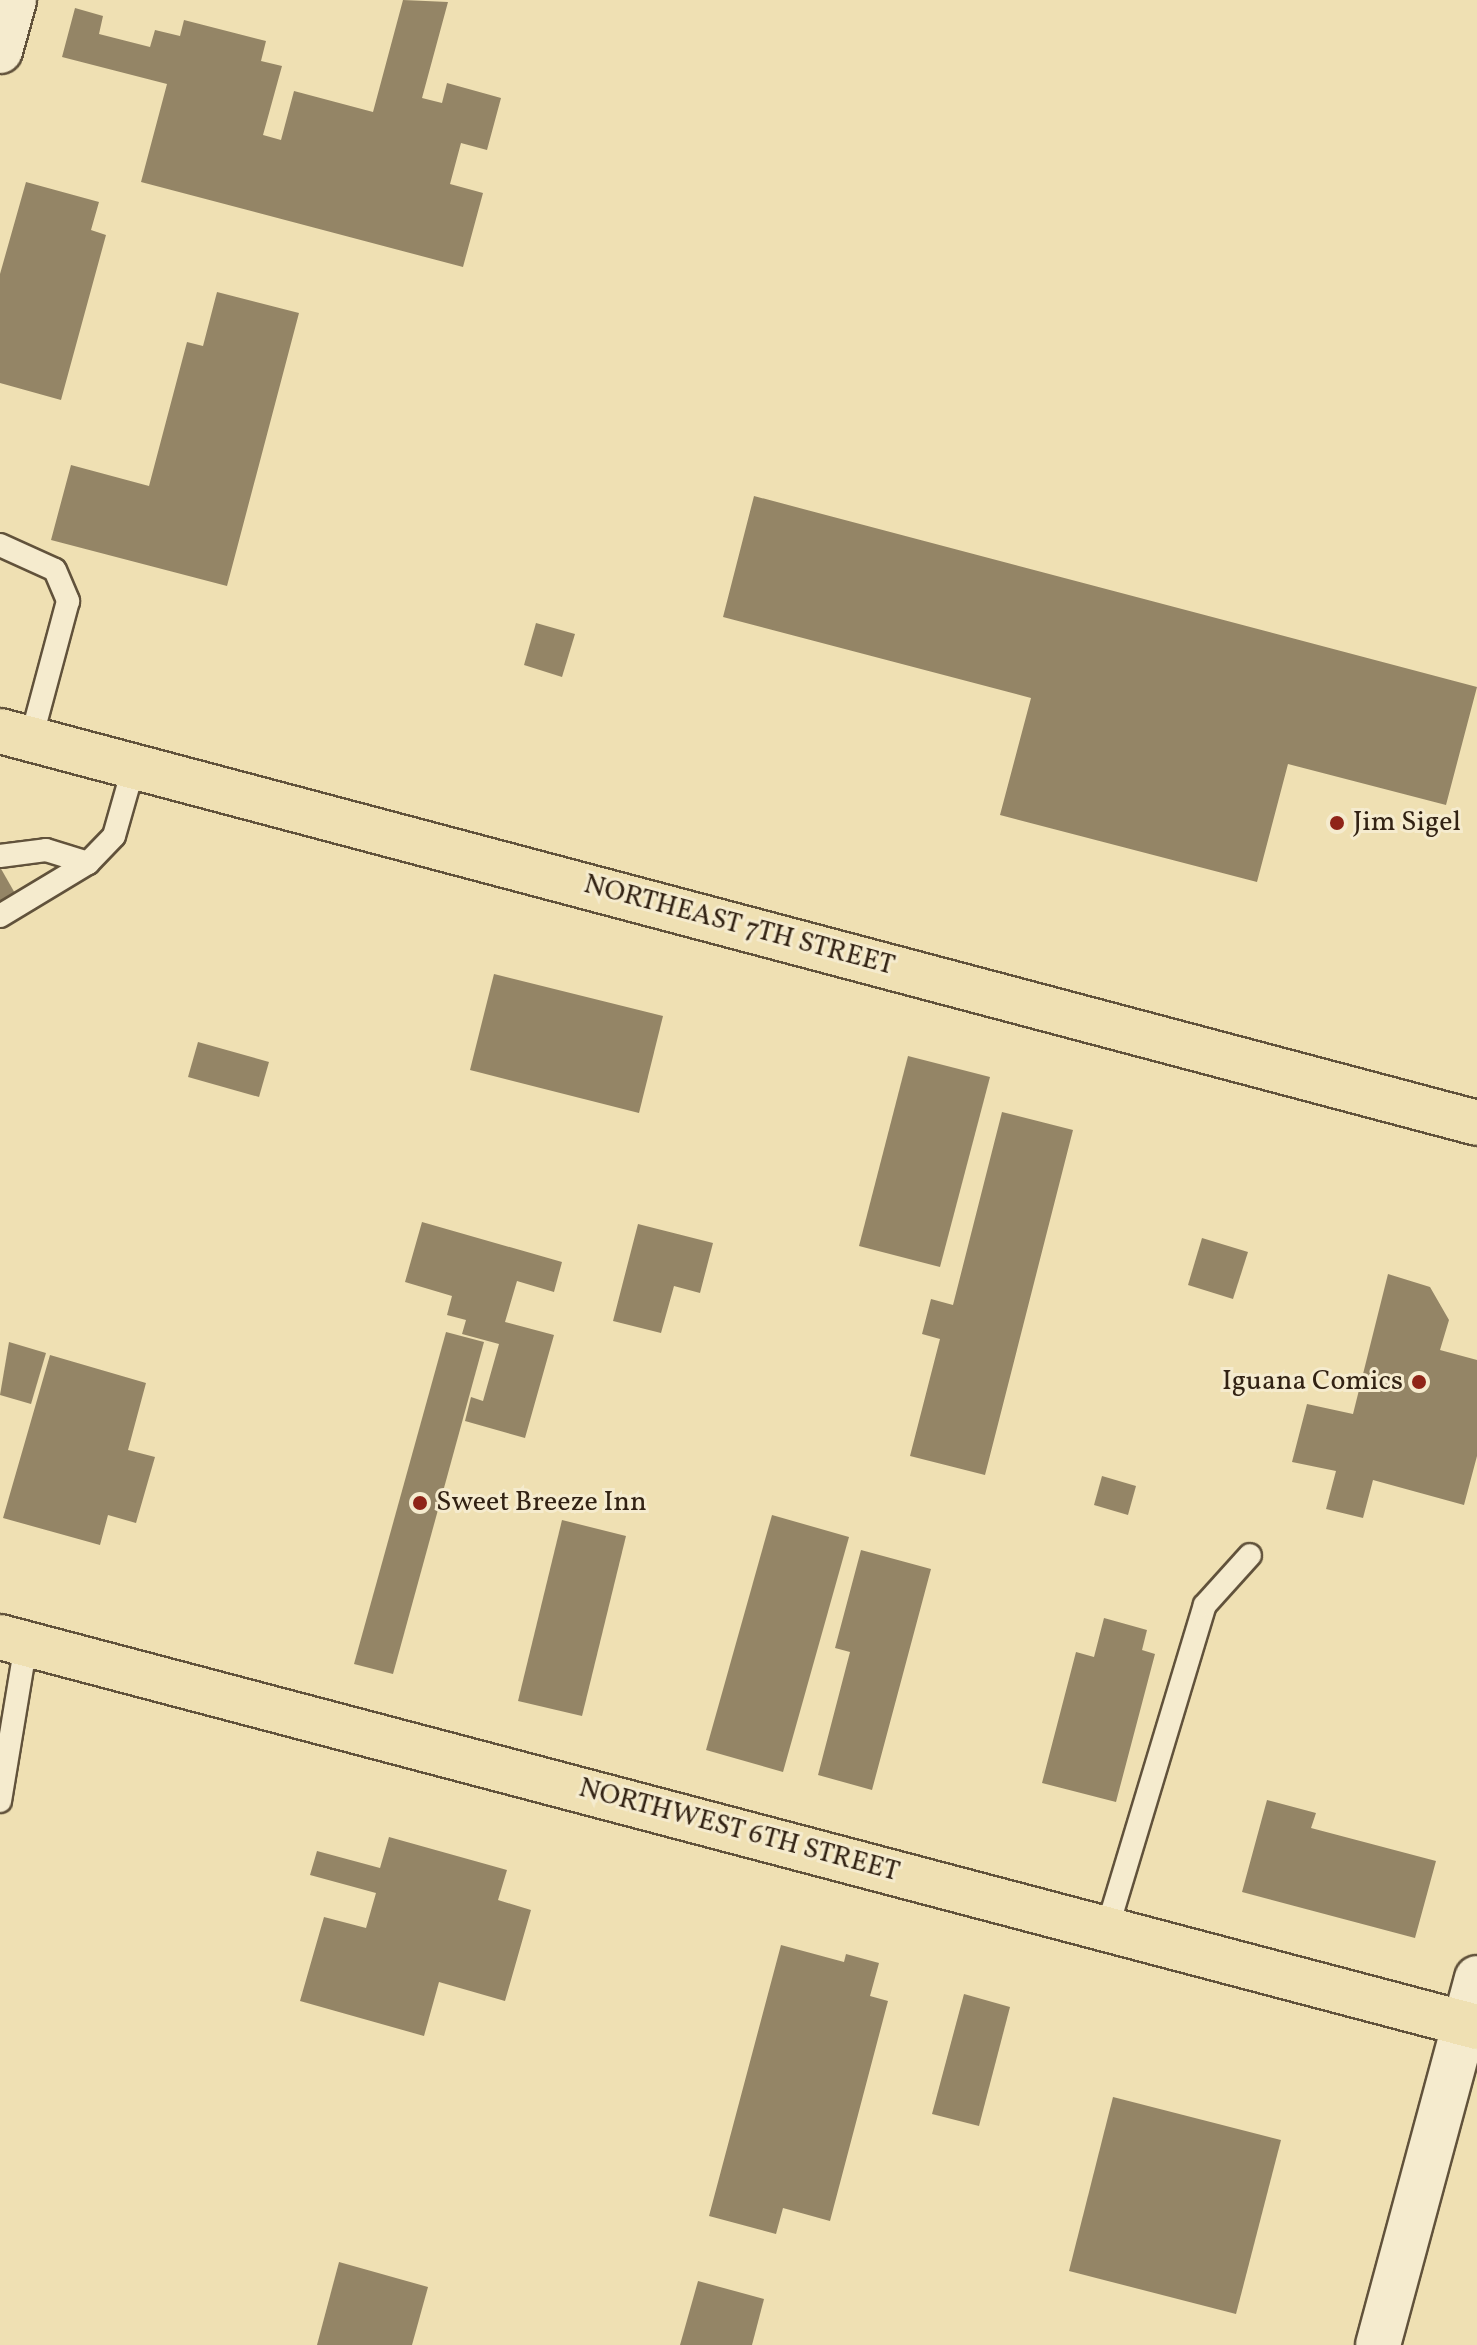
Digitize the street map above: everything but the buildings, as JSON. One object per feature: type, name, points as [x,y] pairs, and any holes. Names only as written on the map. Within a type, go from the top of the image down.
[{"type":"highway","name":"NORTHEAST 7TH STREET","points":[[15,735],[1477,1123]]},
{"type":"highway","name":"NORTHWEST 6TH STREET","points":[[13,1640],[1471,2025]]},
{"type":"street","points":[[0,51],[14,0]]},
{"type":"street","points":[[1378,2345],[1471,2025],[1477,1978]]},
{"type":"lane","points":[[0,545],[55,570],[68,601],[15,735]]},
{"type":"lane","points":[[0,916],[88,863],[114,836],[134,766]]},
{"type":"lane","points":[[0,856],[46,850],[88,863]]},
{"type":"lane","points":[[1107,1929],[1205,1605],[1250,1555]]},
{"type":"lane","points":[[0,1801],[13,1640]]},
{"type":"place","name":"Jim Sigel","points":[[1337,823]]},
{"type":"place","name":"Iguana Comics","points":[[1419,1382]]},
{"type":"place","name":"Sweet Breeze Inn","points":[[420,1503]]}]
